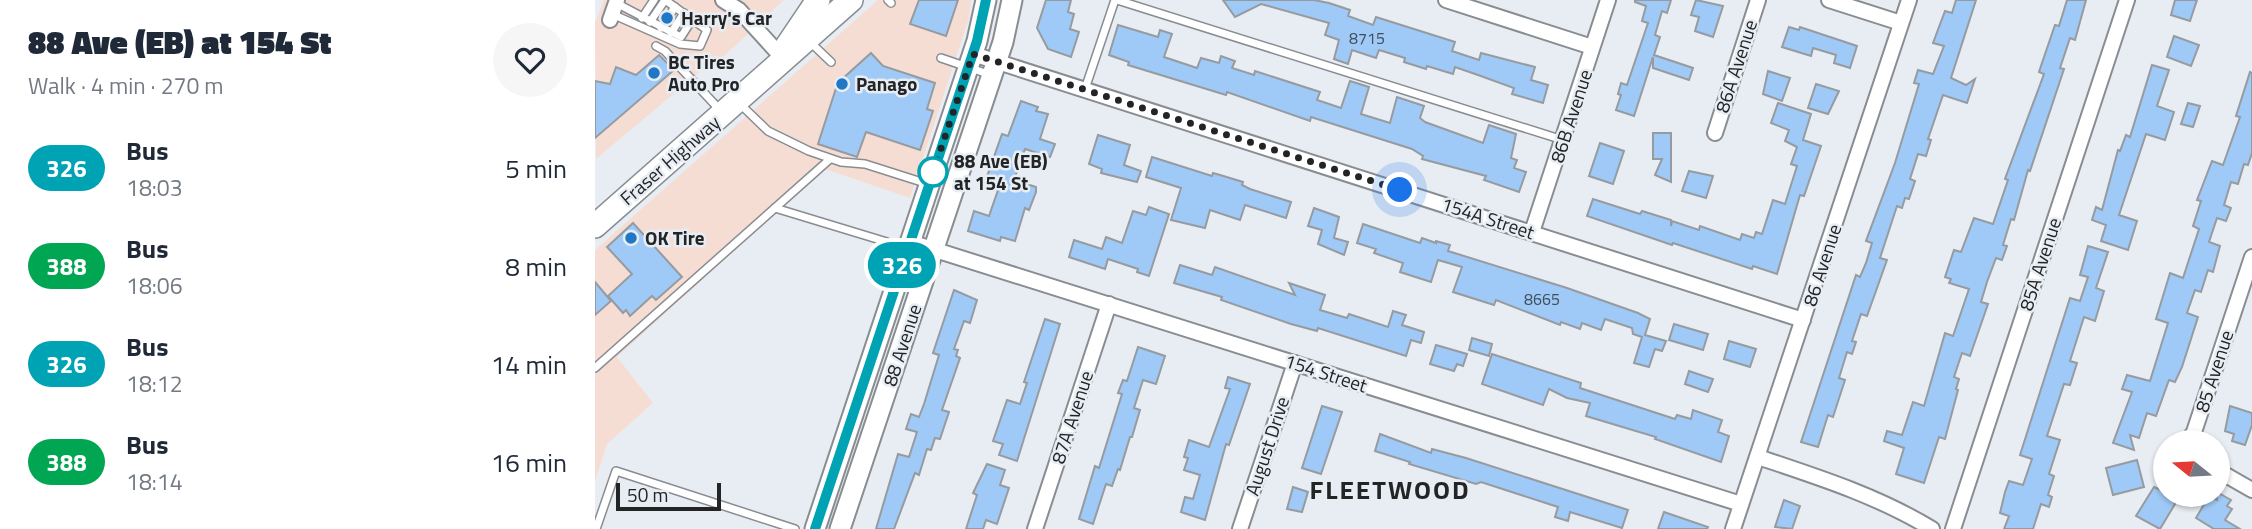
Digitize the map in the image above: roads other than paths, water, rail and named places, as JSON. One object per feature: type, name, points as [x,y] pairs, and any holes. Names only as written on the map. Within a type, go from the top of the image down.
[{"type":"main road","name":"Fraser Highway","points":[[767,75],[818,0]]},
{"type":"main road","name":"Fraser Highway","points":[[597,219],[731,107],[851,0]]},
{"type":"main road","name":"88 Avenue","points":[[815,529],[971,61],[986,0]]},
{"type":"main road","name":"88 Avenue","points":[[840,529],[1007,32],[1012,0]]},
{"type":"street","points":[[723,0],[744,15],[780,55]]},
{"type":"street","points":[[1445,0],[1592,47]]},
{"type":"street","name":"86B Avenue","points":[[1532,232],[1608,0]]},
{"type":"street","name":"86A Avenue","points":[[1714,133],[1758,0]]},
{"type":"street","points":[[1829,0],[1901,23]]},
{"type":"street","name":"86 Avenue","points":[[1733,529],[1909,0]]},
{"type":"street","name":"85A Avenue","points":[[1953,529],[2127,0]]},
{"type":"street","name":"154A Street","points":[[971,61],[994,69],[1085,89],[1803,320]]},
{"type":"street","name":"154 Street","points":[[910,242],[1741,504]]},
{"type":"street","name":"85 Avenue","points":[[2195,430],[2252,257]]},
{"type":"street","name":"87A Avenue","points":[[1035,529],[1109,304]]},
{"type":"street","name":"August Drive","points":[[1240,529],[1295,363]]},
{"type":"street","points":[[1758,457],[1858,491],[1886,503],[1932,529]]},
{"type":"street","points":[[2230,477],[2252,490]]},
{"type":"lane","points":[[642,18],[654,0]]},
{"type":"lane","points":[[614,9],[680,44],[700,46],[707,30],[665,0],[650,22]]},
{"type":"lane","points":[[1085,89],[1116,0],[1563,140]]},
{"type":"lane","points":[[661,28],[675,7]]},
{"type":"lane","points":[[614,9],[642,18],[681,37],[693,18]]},
{"type":"lane","points":[[671,33],[684,13]]},
{"type":"lane","points":[[807,40],[831,62]]},
{"type":"lane","points":[[656,46],[731,107],[768,131],[830,159],[855,165],[865,164],[929,184]]},
{"type":"lane","points":[[941,58],[971,61]]},
{"type":"lane","points":[[595,368],[830,159]]},
{"type":"lane","points":[[775,208],[887,242]]},
{"type":"lane","points":[[596,529],[616,471],[796,529]]},
{"type":"place","name":"Harry's Car","points":[[667,18]]},
{"type":"place","name":"BC Tires Auto Pro","points":[[654,73]]},
{"type":"place","name":"Panago","points":[[842,84]]},
{"type":"place","name":"88 Ave (EB) at 154 St","points":[[933,172]]},
{"type":"place","name":"OK Tire","points":[[631,238]]},
{"type":"district","name":"FLEETWOOD","points":[[1390,490]]}]
